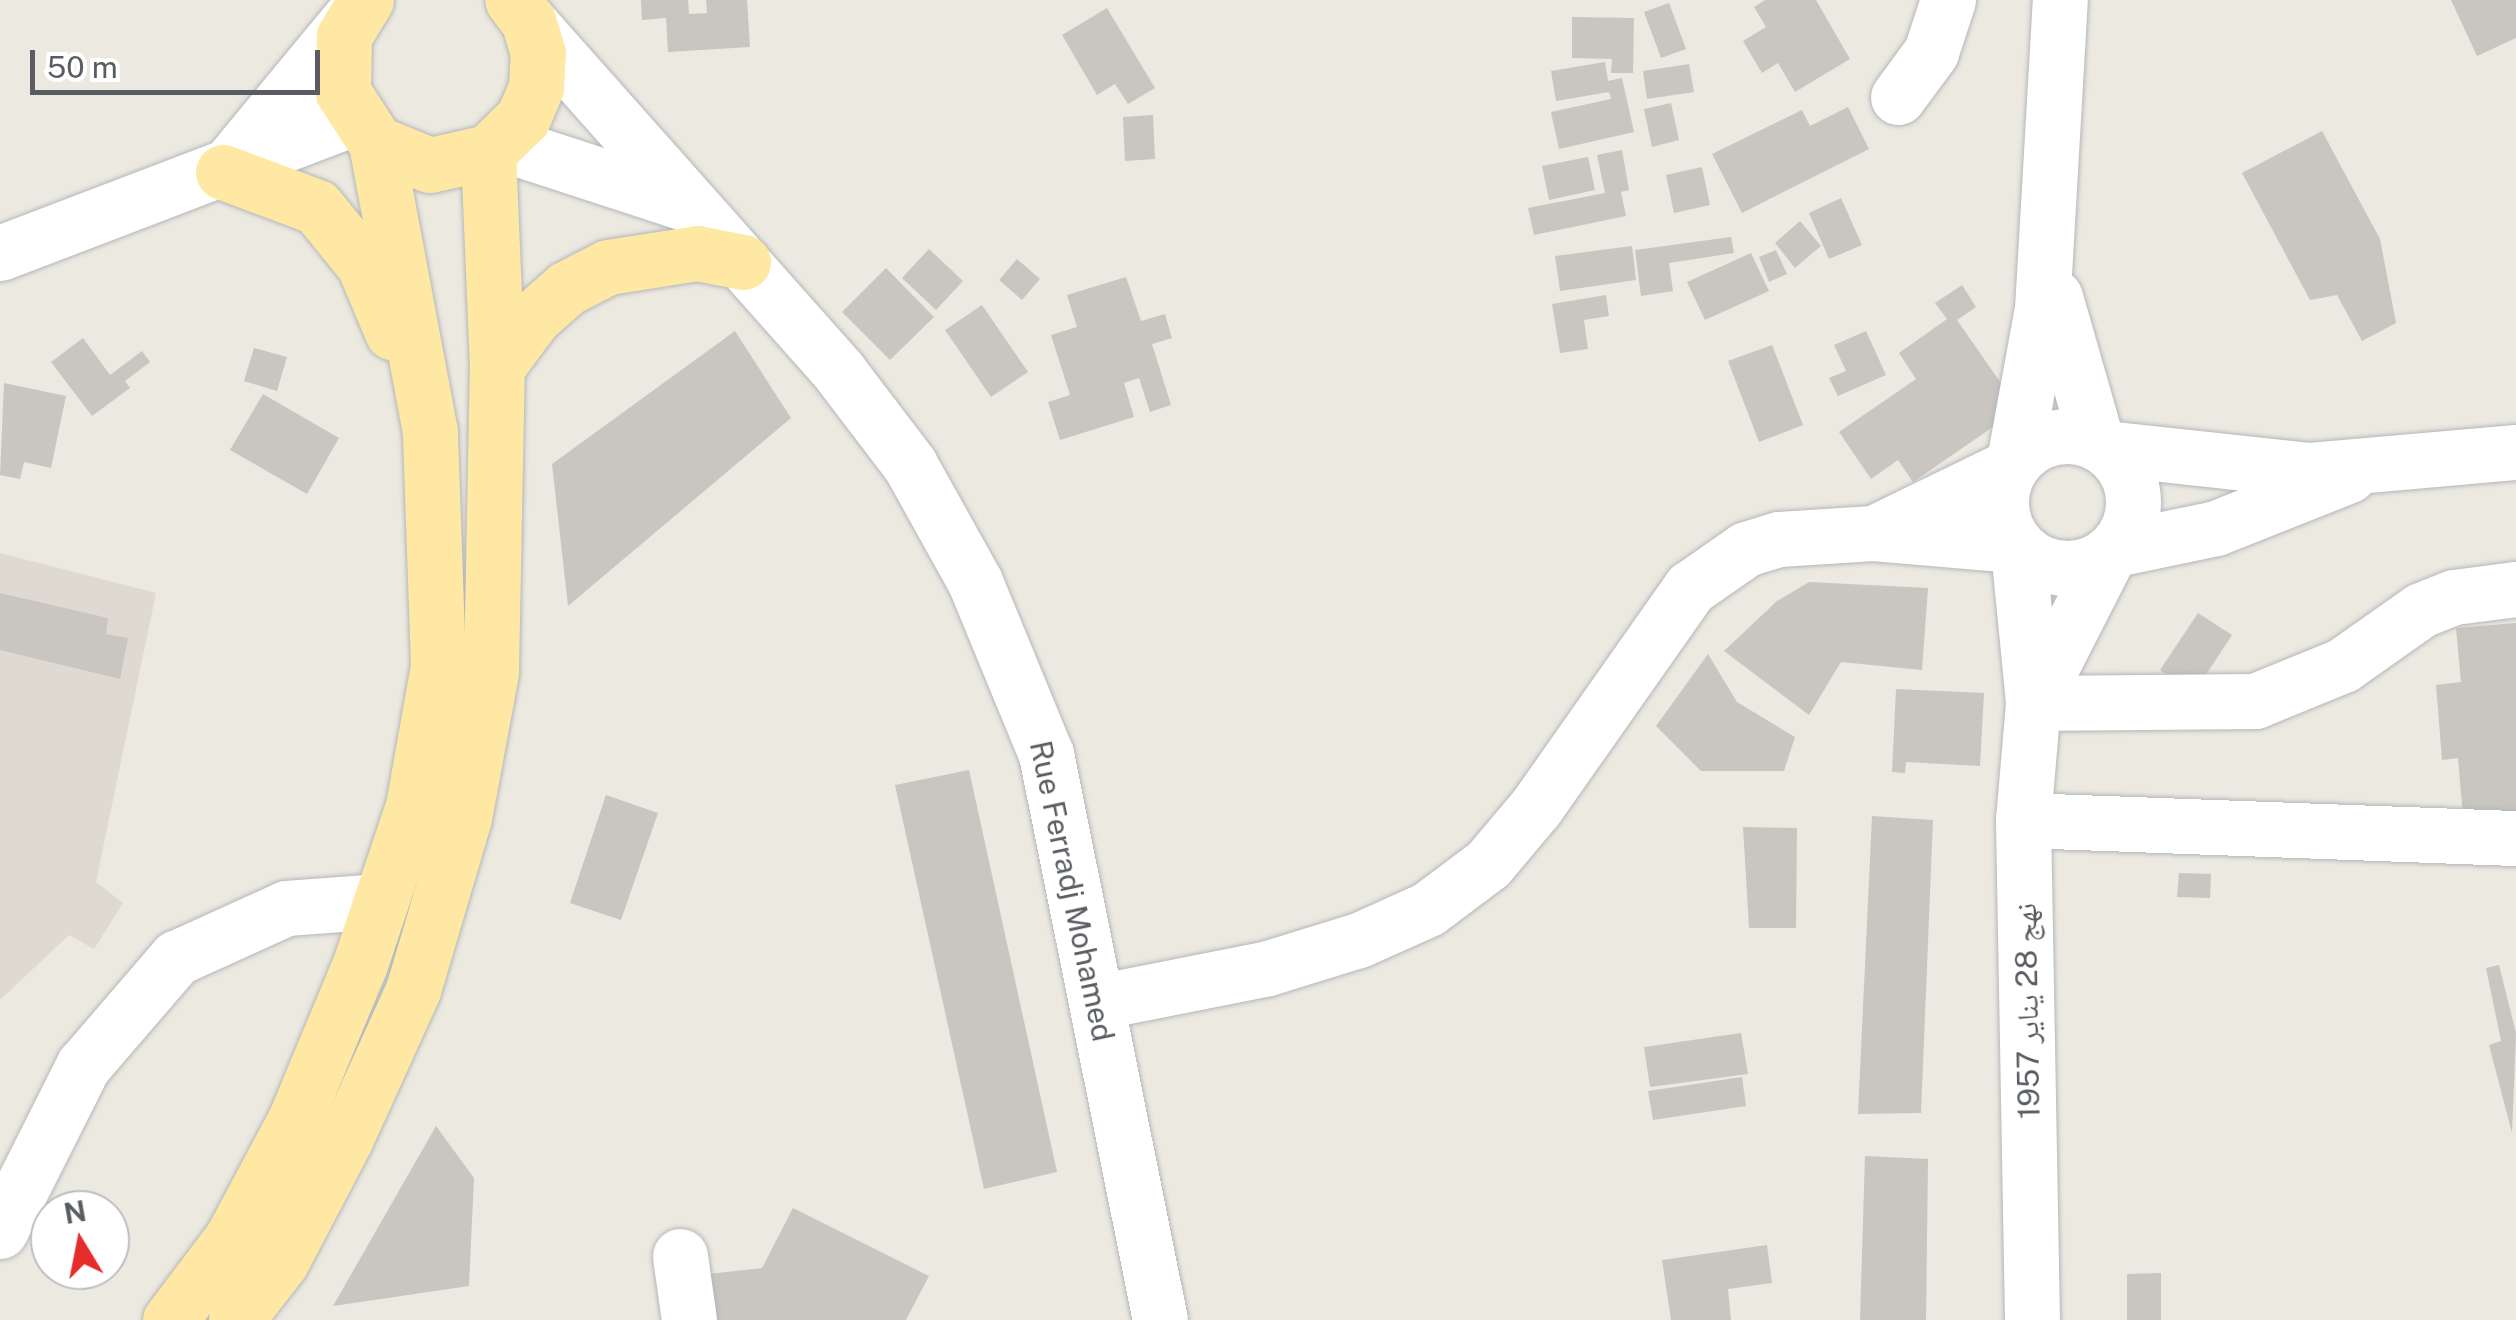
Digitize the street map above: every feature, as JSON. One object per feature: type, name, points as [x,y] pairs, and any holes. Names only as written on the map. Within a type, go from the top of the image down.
[{"type":"main road","points":[[170,1320],[232,1238],[296,1120],[381,902],[413,806],[438,665],[428,417],[365,131],[339,64],[361,5]]},
{"type":"main road","points":[[365,131],[430,165],[494,148],[523,118],[536,87],[538,53],[520,10]]},
{"type":"main road","points":[[236,1320],[281,1262],[353,1123],[413,990],[464,818],[491,672],[498,367],[494,148]]},
{"type":"main road","points":[[223,172],[317,207],[364,265],[428,417]]},
{"type":"main road","points":[[498,367],[534,316],[568,288],[608,268],[696,252],[743,262]]},
{"type":"street","points":[[1898,97],[1932,52],[1948,0]]},
{"type":"street","points":[[2016,547],[2000,506],[2012,464],[2046,258],[2060,0]]},
{"type":"street","points":[[223,172],[361,5]]},
{"type":"street","name":"Rue Ferradj Mohamed","points":[[520,10],[743,262],[910,464],[974,582],[1046,754],[1160,1320]]},
{"type":"street","points":[[0,253],[223,172],[365,131]]},
{"type":"street","points":[[494,148],[692,205]]},
{"type":"street","points":[[2046,258],[2101,446],[2129,478],[2132,516],[2112,552]]},
{"type":"street","points":[[0,266],[0,288]]},
{"type":"street","points":[[1872,533],[2012,464],[2052,437],[2208,463],[2361,470],[2516,452]]},
{"type":"street","points":[[1098,1002],[1268,968],[1359,940],[1428,909],[1488,864],[1536,807],[1690,588],[1716,566],[1778,539],[1872,533],[2016,547],[2062,569],[2112,552],[2233,523],[2361,470]]},
{"type":"street","name":"نهج 28 يناير 1957","points":[[2016,547],[2033,703],[2023,820],[2032,1320]]},
{"type":"street","name":"نهج 28 يناير 1957","points":[[2033,703],[2112,552]]},
{"type":"street","points":[[2033,703],[2255,701],[2343,665],[2421,610],[2454,597],[2516,589]]},
{"type":"street","points":[[2023,820],[2516,838]]},
{"type":"street","points":[[0,1231],[84,1066],[176,958],[286,908],[381,902]]},
{"type":"street","points":[[680,1256],[689,1320]]},
{"type":"shaded area","points":[[0,553],[156,593],[96,882],[123,903],[94,949],[69,935],[0,1000]]},
{"type":"building","points":[[641,0],[688,0],[689,14],[707,13],[706,0],[747,0],[750,47],[668,52],[666,18],[642,20]]},
{"type":"building","points":[[1765,0],[1816,0],[1850,59],[1795,92],[1778,63],[1762,73],[1743,41],[1766,27],[1754,7]]},
{"type":"building","points":[[2451,0],[2516,0],[2516,38],[2477,56]]},
{"type":"building","points":[[1669,3],[1686,49],[1661,58],[1644,12]]},
{"type":"building","points":[[1107,8],[1155,88],[1128,104],[1115,84],[1097,95],[1062,35]]},
{"type":"building","points":[[1572,17],[1634,18],[1633,73],[1611,73],[1612,59],[1572,58]]},
{"type":"building","points":[[1605,62],[1608,81],[1622,78],[1634,132],[1559,149],[1551,112],[1611,99],[1609,92],[1556,101],[1551,71]]},
{"type":"building","points":[[1689,64],[1694,92],[1647,99],[1643,71]]},
{"type":"building","points":[[1671,103],[1679,140],[1652,147],[1644,109]]},
{"type":"building","points":[[1848,107],[1869,149],[1742,213],[1712,154],[1802,110],[1810,126]]},
{"type":"building","points":[[1153,115],[1155,159],[1125,161],[1123,117]]},
{"type":"building","points":[[2322,131],[2380,239],[2396,323],[2362,341],[2337,295],[2310,300],[2242,173]]},
{"type":"building","points":[[1622,150],[1629,190],[1621,192],[1626,216],[1534,235],[1528,208],[1605,193],[1597,155]]},
{"type":"building","points":[[1588,157],[1595,190],[1549,200],[1542,166]]},
{"type":"building","points":[[1702,167],[1710,205],[1674,213],[1666,175]]},
{"type":"building","points":[[1841,198],[1862,245],[1829,259],[1809,213]]},
{"type":"building","points":[[1800,221],[1821,246],[1795,268],[1775,243]]},
{"type":"building","points":[[1731,237],[1734,253],[1669,263],[1673,291],[1641,296],[1635,250]]},
{"type":"building","points":[[1632,246],[1636,280],[1560,291],[1555,256]]},
{"type":"building","points":[[929,249],[963,281],[936,310],[902,278]]},
{"type":"building","points":[[1776,250],[1787,274],[1769,282],[1759,257]]},
{"type":"building","points":[[1751,253],[1769,291],[1705,320],[1687,282]]},
{"type":"building","points":[[1017,259],[1040,279],[1022,300],[999,280]]},
{"type":"building","points":[[886,268],[934,317],[890,360],[842,312]]},
{"type":"building","points":[[1126,277],[1141,321],[1165,314],[1172,338],[1152,344],[1171,405],[1150,412],[1139,378],[1124,383],[1134,417],[1060,440],[1048,402],[1070,395],[1051,335],[1077,327],[1067,295]]},
{"type":"building","points":[[1962,285],[1976,307],[1957,320],[2019,409],[1913,482],[1898,460],[1871,479],[1839,432],[1916,379],[1899,353],[1947,319],[1935,303]]},
{"type":"building","points":[[1606,295],[1609,316],[1584,320],[1588,349],[1560,353],[1552,304]]},
{"type":"building","points":[[982,305],[1028,372],[991,397],[945,330]]},
{"type":"building","points":[[735,331],[791,418],[568,606],[552,464]]},
{"type":"building","points":[[1866,331],[1886,375],[1838,396],[1829,378],[1846,371],[1834,345]]},
{"type":"building","points":[[83,338],[110,375],[142,351],[150,362],[125,381],[130,388],[92,416],[51,362]]},
{"type":"building","points":[[1772,345],[1803,425],[1759,442],[1728,361]]},
{"type":"building","points":[[254,348],[287,357],[277,391],[244,381]]},
{"type":"building","points":[[4,383],[66,396],[51,468],[24,462],[20,479],[0,475]]},
{"type":"building","points":[[263,394],[339,438],[307,494],[230,450]]},
{"type":"building","points":[[1809,582],[1928,588],[1922,670],[1841,662],[1809,715],[1724,651],[1777,601]]},
{"type":"building","points":[[0,593],[108,618],[106,634],[128,638],[120,679],[0,650]]},
{"type":"building","points":[[2198,613],[2232,635],[2194,693],[2160,670]]},
{"type":"building","points":[[2516,623],[2516,823],[2464,828],[2458,758],[2442,760],[2436,685],[2461,682],[2456,628]]},
{"type":"building","points":[[1708,654],[1737,702],[1795,737],[1784,771],[1701,771],[1656,726]]},
{"type":"building","points":[[1896,689],[1984,693],[1980,766],[1906,762],[1905,773],[1892,772]]},
{"type":"building","points":[[969,770],[1057,1172],[984,1189],[895,785]]},
{"type":"building","points":[[606,795],[658,813],[621,920],[570,903]]},
{"type":"building","points":[[1872,816],[1933,820],[1921,1113],[1858,1114]]},
{"type":"building","points":[[1743,827],[1797,828],[1796,928],[1749,928]]},
{"type":"building","points":[[2179,873],[2211,874],[2210,898],[2177,897]]},
{"type":"building","points":[[2499,965],[2516,1033],[2512,1133],[2489,1045],[2501,1041],[2486,968]]},
{"type":"building","points":[[1741,1033],[1748,1074],[1650,1087],[1644,1047]]},
{"type":"building","points":[[1742,1077],[1746,1106],[1653,1120],[1648,1091]]},
{"type":"building","points":[[436,1126],[474,1178],[469,1286],[333,1306]]},
{"type":"building","points":[[1865,1156],[1928,1159],[1926,1320],[1860,1320]]},
{"type":"building","points":[[793,1208],[929,1276],[906,1320],[705,1320],[700,1275],[762,1268]]},
{"type":"building","points":[[1767,1245],[1772,1283],[1728,1289],[1731,1320],[1671,1320],[1662,1260]]},
{"type":"building","points":[[2161,1273],[2161,1320],[2127,1320],[2127,1274]]}]
